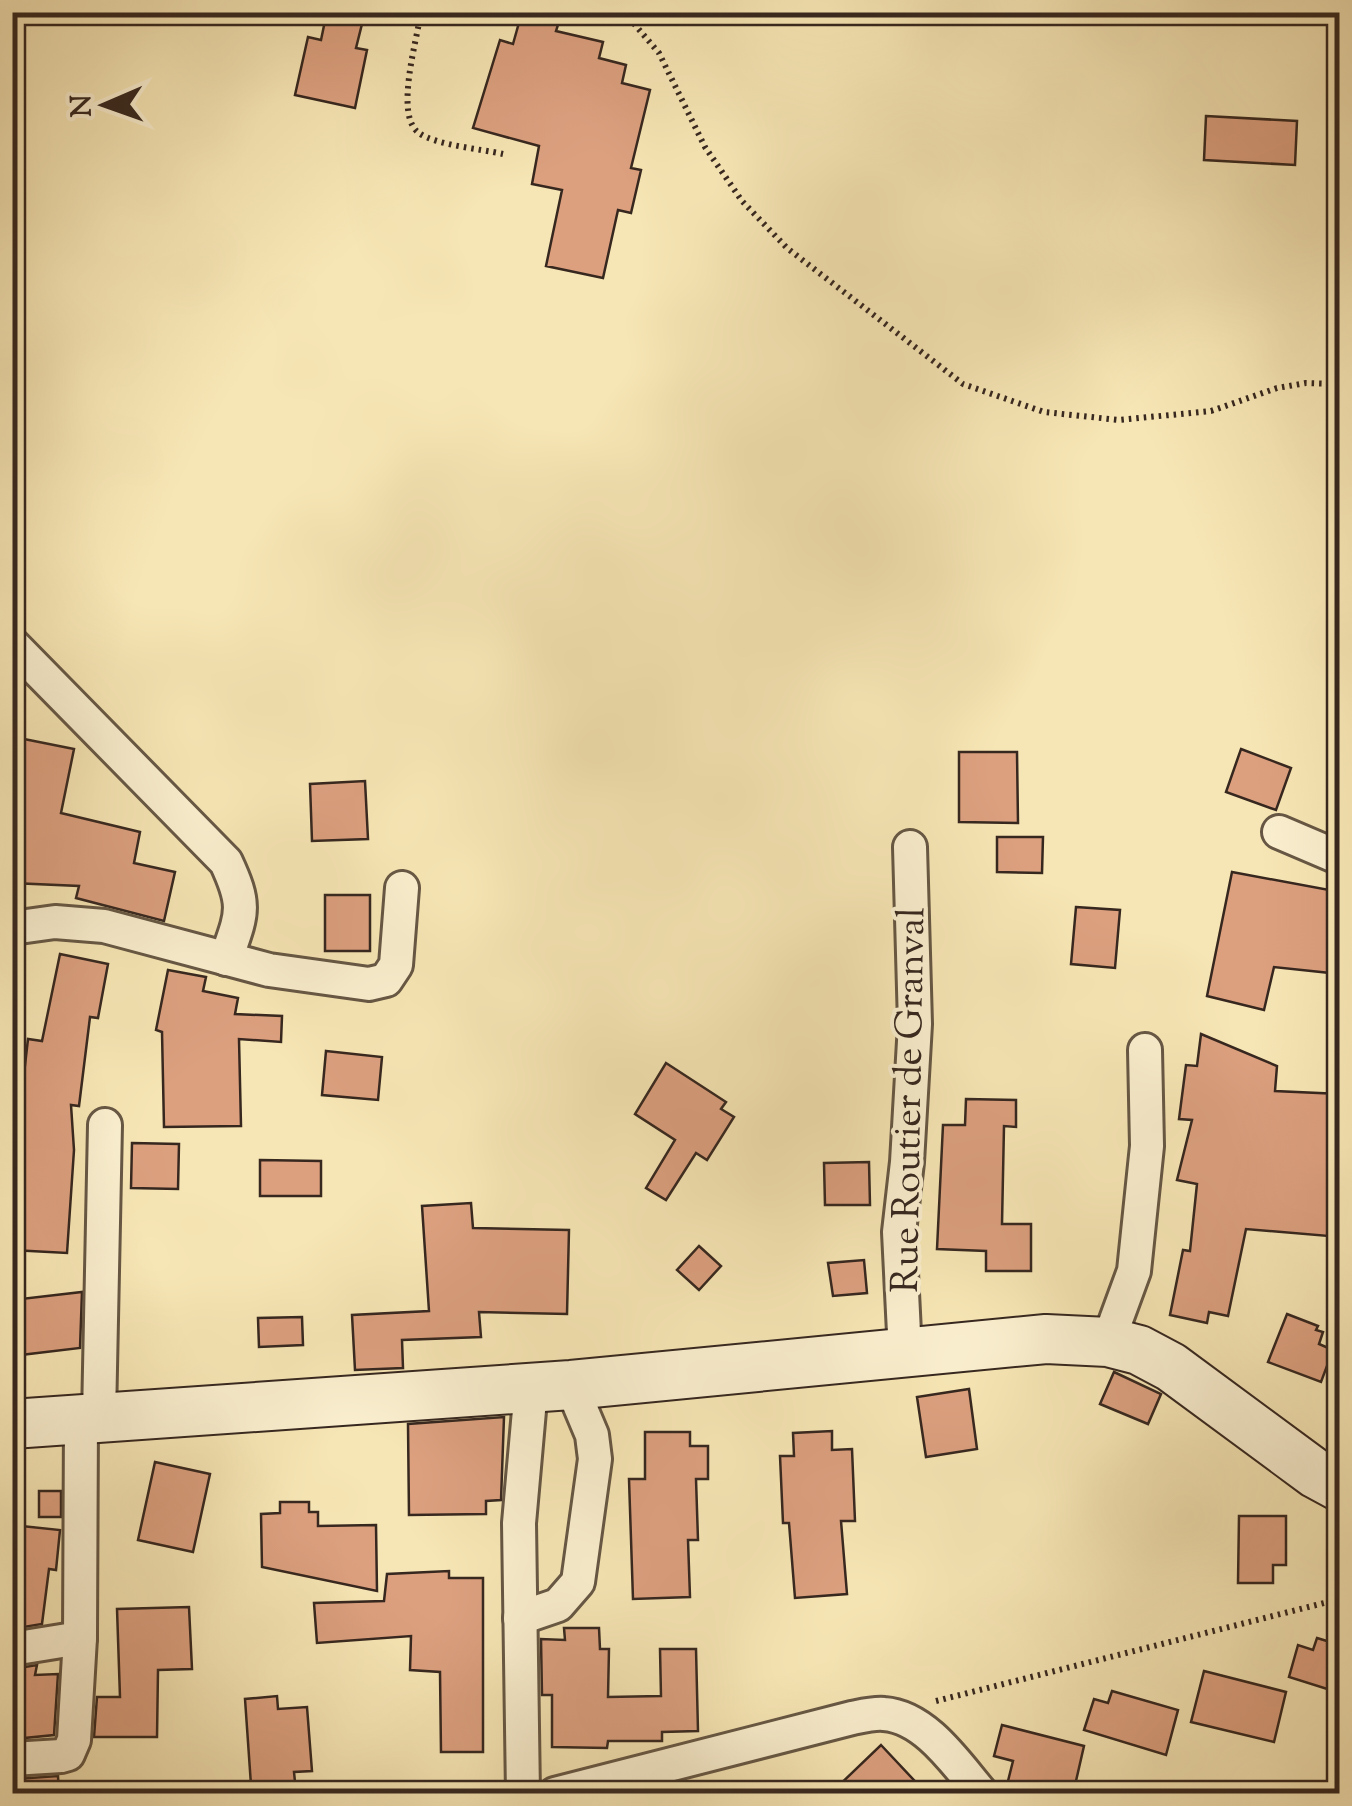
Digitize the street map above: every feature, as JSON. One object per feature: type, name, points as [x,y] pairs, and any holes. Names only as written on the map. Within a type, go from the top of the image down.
[{"type":"street","points":[[12,644],[226,862],[240,894],[239,921],[226,958]]},
{"type":"street","points":[[1279,832],[1340,858]]},
{"type":"street","name":"Rue Routier de Granval","points":[[905,1353],[899,1232],[915,1024],[910,847]]},
{"type":"street","points":[[12,928],[55,922],[104,926],[269,970],[369,984],[386,980],[396,965],[402,888]]},
{"type":"street","points":[[1108,1342],[1134,1271],[1146,1146],[1145,1050]]},
{"type":"street","points":[[12,1759],[61,1756],[72,1748],[105,1125]]},
{"type":"street","points":[[12,1424],[551,1386],[1046,1340],[1108,1342],[1139,1350],[1171,1367],[1316,1474],[1340,1487]]},
{"type":"street","points":[[520,1618],[558,1605],[578,1582],[595,1459],[592,1435],[551,1386]]},
{"type":"street","points":[[523,1794],[519,1524],[551,1386]]},
{"type":"street","points":[[12,1649],[80,1638]]},
{"type":"street","points":[[555,1794],[852,1718],[886,1714],[916,1725],[940,1745],[982,1794]]},
{"type":"path","points":[[421,12],[406,107],[410,124],[421,135],[502,154]]},
{"type":"path","points":[[624,12],[659,53],[705,147],[742,201],[788,248],[963,384],[1044,412],[1119,420],[1211,412],[1277,388],[1306,383],[1340,384]]},
{"type":"path","points":[[886,1714],[1340,1599]]},
{"type":"building","points":[[365,12],[356,48],[367,50],[355,108],[295,95],[308,37],[321,40],[326,16]]},
{"type":"building","points":[[522,12],[562,12],[556,31],[603,42],[599,58],[626,65],[622,83],[650,90],[631,168],[641,170],[631,213],[618,210],[603,278],[546,266],[562,190],[532,184],[539,146],[473,128],[500,40],[513,44]]},
{"type":"building","points":[[1206,116],[1297,121],[1295,165],[1204,160]]},
{"type":"building","points":[[24,739],[74,749],[61,813],[140,832],[134,863],[175,872],[164,921],[76,898],[79,886],[12,883],[12,802]]},
{"type":"building","points":[[1241,749],[1291,768],[1276,810],[1226,792]]},
{"type":"building","points":[[959,752],[1017,752],[1018,823],[959,822]]},
{"type":"building","points":[[365,781],[368,839],[312,841],[310,784]]},
{"type":"building","points":[[997,837],[1043,837],[1042,873],[997,872]]},
{"type":"building","points":[[1232,872],[1340,892],[1340,974],[1274,967],[1264,1010],[1207,996]]},
{"type":"building","points":[[325,895],[370,895],[370,951],[325,951]]},
{"type":"building","points":[[1076,907],[1120,910],[1115,968],[1071,964]]},
{"type":"building","points":[[60,954],[108,964],[98,1018],[90,1017],[79,1106],[71,1105],[74,1150],[67,1253],[12,1250],[16,1160],[12,1160],[12,1135],[17,1135],[28,1039],[42,1041]]},
{"type":"building","points":[[168,970],[206,977],[203,991],[238,998],[235,1014],[282,1016],[281,1042],[239,1039],[241,1126],[164,1127],[162,1032],[156,1030]]},
{"type":"building","points":[[1201,1034],[1277,1066],[1275,1091],[1340,1094],[1340,1237],[1246,1229],[1228,1316],[1209,1312],[1207,1323],[1170,1315],[1183,1250],[1190,1251],[1197,1184],[1177,1180],[1192,1120],[1179,1119],[1186,1065],[1197,1066]]},
{"type":"building","points":[[326,1051],[382,1057],[378,1100],[322,1095]]},
{"type":"building","points":[[666,1063],[726,1102],[721,1109],[734,1117],[707,1160],[696,1153],[666,1200],[646,1188],[675,1140],[635,1114]]},
{"type":"building","points":[[966,1099],[1016,1100],[1016,1127],[1004,1126],[1002,1224],[1031,1224],[1031,1271],[986,1271],[986,1251],[937,1249],[943,1125],[965,1125]]},
{"type":"building","points":[[132,1143],[179,1144],[178,1189],[131,1188]]},
{"type":"building","points":[[260,1160],[321,1161],[321,1196],[260,1196]]},
{"type":"building","points":[[869,1162],[870,1205],[825,1205],[824,1163]]},
{"type":"building","points":[[471,1203],[473,1228],[569,1230],[567,1314],[479,1312],[481,1337],[402,1340],[403,1368],[355,1370],[352,1315],[429,1311],[422,1206]]},
{"type":"building","points":[[699,1246],[721,1266],[699,1290],[677,1270]]},
{"type":"building","points":[[864,1260],[867,1293],[833,1296],[828,1263]]},
{"type":"building","points":[[82,1292],[80,1348],[12,1356],[12,1300]]},
{"type":"building","points":[[1287,1314],[1318,1326],[1316,1330],[1323,1332],[1319,1344],[1333,1350],[1321,1382],[1268,1362]]},
{"type":"building","points":[[302,1317],[303,1345],[259,1347],[258,1318]]},
{"type":"building","points":[[1114,1372],[1161,1394],[1148,1424],[1100,1404]]},
{"type":"building","points":[[969,1389],[977,1449],[926,1457],[917,1397]]},
{"type":"building","points":[[504,1417],[501,1500],[486,1501],[486,1514],[409,1515],[408,1424]]},
{"type":"building","points":[[832,1431],[832,1450],[852,1449],[855,1521],[841,1521],[847,1594],[795,1598],[789,1523],[783,1523],[780,1456],[794,1456],[793,1433]]},
{"type":"building","points":[[645,1432],[690,1432],[690,1446],[708,1446],[708,1479],[696,1479],[698,1540],[688,1540],[690,1597],[633,1599],[629,1479],[645,1479]]},
{"type":"building","points":[[155,1462],[210,1474],[193,1552],[138,1540]]},
{"type":"building","points":[[39,1491],[61,1491],[61,1517],[39,1517]]},
{"type":"building","points":[[280,1502],[309,1502],[309,1512],[318,1512],[318,1526],[376,1525],[377,1591],[262,1567],[261,1514],[280,1513]]},
{"type":"building","points":[[1239,1516],[1286,1516],[1286,1565],[1273,1565],[1273,1583],[1238,1583]]},
{"type":"building","points":[[12,1525],[60,1530],[56,1570],[49,1569],[42,1624],[12,1629]]},
{"type":"building","points":[[449,1571],[449,1578],[483,1578],[483,1752],[441,1752],[440,1672],[410,1670],[411,1636],[317,1643],[314,1603],[384,1601],[387,1574]]},
{"type":"building","points":[[189,1607],[192,1669],[158,1670],[157,1737],[94,1737],[97,1697],[120,1697],[117,1609]]},
{"type":"building","points":[[564,1628],[599,1628],[600,1649],[609,1649],[608,1697],[661,1696],[660,1649],[696,1649],[698,1731],[662,1732],[662,1741],[608,1741],[607,1748],[552,1747],[552,1695],[542,1695],[541,1639],[565,1640]]},
{"type":"building","points":[[1317,1638],[1340,1645],[1340,1693],[1289,1677],[1298,1645],[1313,1650]]},
{"type":"building","points":[[37,1665],[35,1675],[58,1674],[54,1735],[14,1739],[12,1669]]},
{"type":"building","points":[[1204,1671],[1286,1692],[1274,1742],[1191,1722]]},
{"type":"building","points":[[1112,1691],[1178,1710],[1166,1755],[1084,1730],[1094,1699],[1108,1703]]},
{"type":"building","points":[[277,1696],[278,1709],[307,1707],[312,1771],[294,1772],[295,1782],[251,1785],[245,1699]]},
{"type":"building","points":[[1002,1725],[1084,1746],[1073,1794],[1008,1781],[1013,1761],[994,1756]]},
{"type":"building","points":[[881,1745],[927,1794],[830,1794]]},
{"type":"building","points":[[58,1776],[59,1794],[16,1794],[16,1779]]}]
